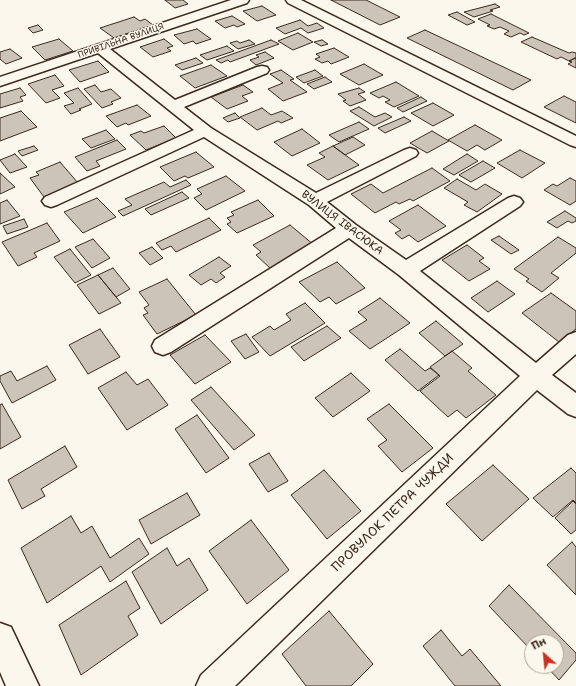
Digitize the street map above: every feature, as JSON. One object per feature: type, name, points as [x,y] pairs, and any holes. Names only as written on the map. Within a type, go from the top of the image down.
[{"type":"street","name":"ПРИВІЛЬНА ВУЛИЦЯ","points":[[0,82],[243,0]]},
{"type":"street","points":[[292,0],[576,142]]},
{"type":"street","name":"ВУЛИЦЯ ІВАСЮКА","points":[[100,48],[205,131],[315,201],[349,229],[406,270],[576,407]]},
{"type":"street","points":[[173,106],[262,70]]},
{"type":"street","points":[[51,201],[205,131]]},
{"type":"street","points":[[315,201],[410,153]]},
{"type":"street","points":[[406,270],[514,202]]},
{"type":"street","points":[[163,346],[349,229]]},
{"type":"street","name":"ПРОВУЛОК ПЕТРА ЧУЖДИ","points":[[212,686],[536,376],[576,341]]},
{"type":"street","points":[[0,638],[23,686]]},
{"type":"building","points":[[165,0],[183,0],[188,4],[175,8]]},
{"type":"building","points":[[331,0],[366,0],[400,17],[380,25]]},
{"type":"building","points":[[495,4],[500,7],[490,10],[493,11],[474,17],[464,12]]},
{"type":"building","points":[[262,6],[276,15],[257,21],[243,11]]},
{"type":"building","points":[[457,12],[475,22],[467,25],[448,15]]},
{"type":"building","points":[[491,14],[529,33],[524,35],[520,33],[511,37],[504,34],[509,31],[500,27],[494,29],[487,26],[490,25],[478,19]]},
{"type":"building","points":[[232,16],[245,24],[237,27],[234,25],[225,28],[215,21]]},
{"type":"building","points":[[134,17],[140,21],[145,19],[153,25],[114,38],[100,28]]},
{"type":"building","points":[[300,20],[308,26],[317,23],[324,28],[308,33],[301,28],[285,34],[276,28]]},
{"type":"building","points":[[38,25],[43,30],[33,33],[28,28]]},
{"type":"building","points":[[197,29],[211,39],[196,44],[193,41],[184,44],[174,35]]},
{"type":"building","points":[[425,30],[531,80],[513,90],[407,38]]},
{"type":"building","points":[[298,33],[313,42],[293,50],[278,41]]},
{"type":"building","points":[[532,37],[569,53],[576,53],[576,58],[569,61],[561,57],[557,59],[521,42]]},
{"type":"building","points":[[59,39],[73,51],[45,60],[32,47]]},
{"type":"building","points":[[164,39],[173,46],[167,48],[171,51],[153,57],[140,47]]},
{"type":"building","points":[[249,40],[255,44],[238,49],[230,43],[237,41],[240,43]]},
{"type":"building","points":[[271,40],[279,44],[230,62],[228,60],[221,63],[216,60]]},
{"type":"building","points":[[322,40],[328,44],[321,46],[314,42]]},
{"type":"building","points":[[227,46],[234,51],[207,60],[200,55]]},
{"type":"building","points":[[334,48],[349,57],[331,64],[328,61],[322,63],[315,59],[320,57],[316,54]]},
{"type":"building","points":[[10,49],[22,58],[6,64],[0,59],[0,52]]},
{"type":"building","points":[[265,52],[274,58],[256,65],[250,60],[259,57],[256,55]]},
{"type":"building","points":[[196,58],[203,63],[182,70],[175,65]]},
{"type":"building","points":[[575,58],[576,68],[568,64],[572,62],[569,61]]},
{"type":"building","points":[[98,61],[109,72],[80,82],[69,70]]},
{"type":"building","points":[[364,64],[383,75],[359,85],[340,74]]},
{"type":"building","points":[[211,65],[227,76],[195,88],[180,76]]},
{"type":"building","points":[[281,70],[294,79],[290,80],[307,92],[283,101],[268,89],[283,83],[270,74]]},
{"type":"building","points":[[315,70],[323,76],[304,83],[296,77]]},
{"type":"building","points":[[55,75],[64,86],[52,90],[60,98],[46,103],[28,84]]},
{"type":"building","points":[[325,77],[332,82],[314,89],[307,84]]},
{"type":"building","points":[[396,82],[419,96],[394,107],[385,102],[390,100],[383,96],[379,98],[370,93]]},
{"type":"building","points":[[95,85],[101,92],[111,89],[121,98],[111,102],[113,104],[102,108],[84,89]]},
{"type":"building","points":[[243,85],[253,92],[242,96],[248,101],[227,109],[211,97]]},
{"type":"building","points":[[20,88],[26,95],[20,97],[23,101],[0,108],[0,94]]},
{"type":"building","points":[[78,88],[92,104],[71,114],[64,106],[74,103],[64,93]]},
{"type":"building","points":[[359,88],[365,92],[358,94],[366,100],[350,106],[343,101],[346,100],[338,94]]},
{"type":"building","points":[[564,96],[576,102],[576,123],[544,107]]},
{"type":"building","points":[[421,97],[427,101],[403,112],[397,108]]},
{"type":"building","points":[[433,103],[454,115],[433,126],[411,113]]},
{"type":"building","points":[[137,105],[151,116],[128,125],[126,123],[117,127],[106,116]]},
{"type":"building","points":[[359,107],[375,117],[385,113],[392,117],[374,126],[350,111]]},
{"type":"building","points":[[262,108],[271,115],[282,111],[293,118],[281,123],[278,121],[257,130],[240,117]]},
{"type":"building","points":[[21,111],[37,127],[0,141],[0,118]]},
{"type":"building","points":[[235,113],[240,118],[228,122],[223,118]]},
{"type":"building","points":[[404,117],[411,121],[385,133],[378,128]]},
{"type":"building","points":[[359,122],[369,129],[339,142],[329,135]]},
{"type":"building","points":[[475,125],[502,140],[485,150],[477,145],[467,151],[448,140]]},
{"type":"building","points":[[164,126],[176,138],[146,150],[130,135],[141,131],[144,133]]},
{"type":"building","points":[[302,129],[320,143],[292,156],[274,142]]},
{"type":"building","points":[[106,130],[115,139],[91,148],[82,139]]},
{"type":"building","points":[[432,131],[449,141],[427,153],[410,143]]},
{"type":"building","points":[[353,137],[365,145],[345,155],[333,146]]},
{"type":"building","points":[[117,140],[126,149],[96,161],[100,166],[87,171],[75,157]]},
{"type":"building","points":[[34,146],[38,150],[22,156],[18,151]]},
{"type":"building","points":[[333,146],[359,165],[328,180],[307,165],[325,157],[319,153]]},
{"type":"building","points":[[520,150],[545,163],[522,178],[497,163]]},
{"type":"building","points":[[196,152],[214,167],[188,178],[185,176],[174,181],[160,167]]},
{"type":"building","points":[[15,154],[27,167],[10,173],[0,160]]},
{"type":"building","points":[[467,154],[478,161],[454,175],[443,169]]},
{"type":"building","points":[[483,161],[495,168],[471,182],[459,175]]},
{"type":"building","points":[[60,162],[78,183],[44,197],[30,178],[39,175],[36,172]]},
{"type":"building","points":[[432,168],[450,181],[413,201],[410,199],[399,204],[396,202],[375,213],[351,194],[371,184],[383,193]]},
{"type":"building","points":[[0,173],[15,187],[0,194]]},
{"type":"building","points":[[226,176],[245,191],[206,210],[194,198],[202,194],[197,189]]},
{"type":"building","points":[[570,178],[576,181],[576,201],[570,205],[544,190],[553,184],[557,186]]},
{"type":"building","points":[[457,179],[476,190],[485,184],[502,194],[477,212],[464,205],[468,202],[444,188]]},
{"type":"building","points":[[186,180],[191,185],[123,216],[118,211],[132,205],[125,199],[164,182],[170,187]]},
{"type":"building","points":[[182,192],[189,198],[151,215],[145,209]]},
{"type":"building","points":[[97,198],[116,217],[83,233],[64,212]]},
{"type":"building","points":[[7,200],[20,216],[0,224],[0,203]]},
{"type":"building","points":[[258,200],[274,216],[237,233],[227,224],[231,222],[227,218],[234,215],[231,212]]},
{"type":"building","points":[[418,205],[446,226],[418,242],[409,235],[402,239],[395,233],[401,230],[389,221]]},
{"type":"building","points":[[565,211],[576,218],[576,221],[572,223],[568,221],[557,228],[547,222]]},
{"type":"building","points":[[209,218],[221,230],[176,252],[171,246],[162,250],[156,243]]},
{"type":"building","points":[[24,219],[28,227],[7,234],[3,226]]},
{"type":"building","points":[[47,223],[60,241],[34,253],[37,257],[18,266],[2,242]]},
{"type":"building","points":[[290,225],[314,245],[271,269],[256,255],[261,252],[253,245]]},
{"type":"building","points":[[499,236],[519,250],[511,254],[491,240]]},
{"type":"building","points":[[558,237],[576,248],[576,253],[551,273],[559,278],[542,292],[526,281],[529,279],[514,269]]},
{"type":"building","points":[[93,239],[110,258],[92,268],[75,247]]},
{"type":"building","points":[[467,245],[484,258],[479,261],[490,269],[469,281],[442,260]]},
{"type":"building","points":[[152,247],[163,258],[150,265],[139,253]]},
{"type":"building","points":[[70,249],[91,275],[75,283],[54,257]]},
{"type":"building","points":[[219,257],[231,266],[220,273],[225,277],[216,283],[211,279],[201,285],[189,275]]},
{"type":"building","points":[[337,262],[365,288],[336,304],[329,297],[320,302],[299,282]]},
{"type":"building","points":[[113,268],[130,289],[116,297],[98,275]]},
{"type":"building","points":[[98,275],[121,303],[99,314],[77,285]]},
{"type":"building","points":[[167,279],[196,315],[157,334],[143,315],[148,313],[144,308],[149,305],[139,292]]},
{"type":"building","points":[[497,281],[515,294],[488,312],[471,298]]},
{"type":"building","points":[[551,293],[576,311],[576,329],[559,342],[522,313]]},
{"type":"building","points":[[380,298],[410,323],[370,349],[349,331],[367,320],[358,312]]},
{"type":"building","points":[[305,303],[325,323],[270,356],[252,337],[270,326],[274,330],[291,320],[286,314]]},
{"type":"building","points":[[436,321],[463,344],[445,356],[419,333]]},
{"type":"building","points":[[327,326],[341,338],[304,361],[291,347]]},
{"type":"building","points":[[100,329],[120,357],[88,374],[69,345]]},
{"type":"building","points":[[246,334],[259,352],[245,359],[231,341]]},
{"type":"building","points":[[205,335],[231,362],[195,384],[170,355]]},
{"type":"building","points":[[400,349],[425,371],[430,368],[439,375],[418,391],[385,360]]},
{"type":"building","points":[[452,351],[472,368],[468,371],[496,395],[466,418],[457,410],[448,417],[420,391],[440,376],[430,367]]},
{"type":"building","points":[[47,366],[56,380],[12,403],[0,381],[0,376],[11,371],[17,381]]},
{"type":"building","points":[[126,372],[137,385],[148,379],[168,405],[127,430],[98,388]]},
{"type":"building","points":[[351,373],[370,391],[333,417],[315,398]]},
{"type":"building","points":[[211,387],[255,435],[234,450],[191,400]]},
{"type":"building","points":[[2,404],[21,437],[0,449],[0,405]]},
{"type":"building","points":[[389,404],[433,448],[402,472],[378,446],[387,440],[367,419]]},
{"type":"building","points":[[197,415],[229,458],[206,473],[175,429]]},
{"type":"building","points":[[65,446],[77,467],[41,489],[45,496],[22,509],[8,480]]},
{"type":"building","points":[[269,453],[288,481],[268,492],[249,464]]},
{"type":"building","points":[[493,465],[529,499],[482,541],[446,504]]},
{"type":"building","points":[[571,468],[576,473],[576,503],[573,500],[553,517],[533,498]]},
{"type":"building","points":[[324,470],[361,511],[327,539],[291,495]]},
{"type":"building","points":[[187,493],[200,515],[151,544],[139,520]]},
{"type":"building","points":[[573,501],[576,504],[576,530],[571,534],[555,518]]},
{"type":"building","points":[[71,516],[81,533],[92,526],[110,558],[139,538],[149,554],[110,582],[101,566],[47,603],[21,548]]},
{"type":"building","points":[[251,520],[289,570],[247,604],[209,551]]},
{"type":"building","points":[[572,542],[576,547],[576,595],[547,565]]},
{"type":"building","points":[[167,548],[177,566],[189,558],[208,590],[161,624],[132,572]]},
{"type":"building","points":[[126,581],[140,608],[128,616],[138,635],[81,675],[59,625]]},
{"type":"building","points":[[509,585],[557,634],[524,634],[524,643],[489,606]]},
{"type":"building","points":[[329,611],[373,664],[351,686],[306,686],[282,654]]},
{"type":"building","points":[[441,630],[462,656],[470,649],[501,686],[455,686],[423,646]]},
{"type":"building","points":[[564,641],[576,653],[576,660],[559,680],[553,674],[564,674]]}]
